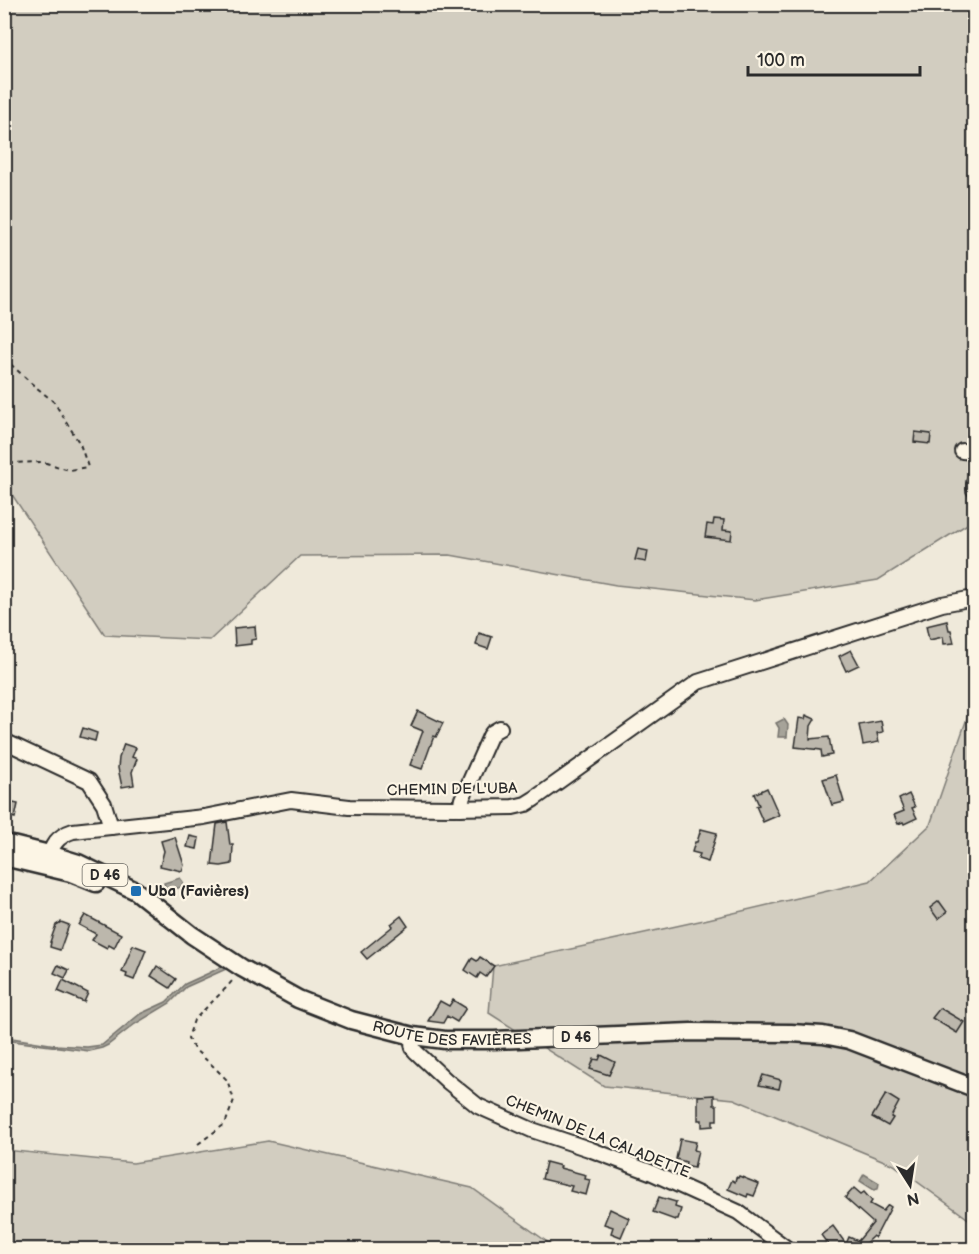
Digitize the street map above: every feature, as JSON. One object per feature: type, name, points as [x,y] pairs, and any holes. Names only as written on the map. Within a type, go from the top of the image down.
[{"type":"main road","name":"D 46","points":[[4,843],[48,860]]},
{"type":"main road","name":"D 46","points":[[4,857],[48,860]]},
{"type":"main road","name":"ROUTE DES FAVIÈRES","points":[[48,860],[71,873],[103,886],[192,935],[242,968],[298,999],[351,1020],[413,1036],[445,1040],[494,1041],[691,1032],[823,1035],[849,1040],[975,1088]]},
{"type":"street","points":[[975,483],[975,490]]},
{"type":"street","name":"CHEMIN DE L'UBA","points":[[48,860],[57,840],[73,831],[204,817],[291,800],[349,807],[460,808],[513,807],[526,804],[698,682],[942,604],[975,598]]},
{"type":"street","points":[[460,808],[490,736],[500,728]]},
{"type":"street","points":[[4,741],[90,781],[104,804],[111,827]]},
{"type":"street","name":"CHEMIN DE LA CALADETTE","points":[[413,1036],[413,1049],[478,1106],[532,1130],[650,1172],[738,1212],[789,1250]]},
{"type":"path","points":[[4,358],[54,402],[80,444],[88,467],[69,471],[43,462],[10,463],[4,456]]},
{"type":"path","points":[[198,1144],[225,1124],[234,1100],[227,1080],[194,1050],[188,1038],[194,1020],[226,988],[242,968]]},
{"type":"shaded area","points":[[4,5],[974,5],[974,520],[878,580],[755,600],[616,585],[450,555],[300,556],[210,640],[105,635],[5,484]]},
{"type":"shaded area","points":[[974,698],[974,1223],[894,1165],[734,1099],[604,1086],[489,1013],[493,966],[870,881],[930,825]]},
{"type":"shaded area","points":[[784,719],[788,725],[787,737],[778,737],[779,728],[776,723]]},
{"type":"shaded area","points":[[180,878],[183,882],[182,887],[166,891],[164,883]]},
{"type":"shaded area","points":[[228,963],[233,966],[186,987],[170,1003],[135,1024],[102,1048],[89,1051],[5,1040],[5,1037],[56,1045],[87,1047],[102,1045],[140,1014],[166,1002],[185,984]]},
{"type":"shaded area","points":[[268,1141],[472,1188],[557,1249],[5,1249],[5,1150],[133,1163]]},
{"type":"shaded area","points":[[864,1174],[879,1183],[878,1189],[874,1190],[860,1181]]},
{"type":"building","points":[[915,432],[931,434],[930,444],[914,442]]},
{"type":"building","points":[[714,519],[724,520],[723,530],[732,531],[731,540],[705,537],[707,524],[713,525]]},
{"type":"building","points":[[638,549],[648,551],[646,562],[635,560]]},
{"type":"building","points":[[947,621],[954,643],[944,644],[943,637],[929,640],[926,626]]},
{"type":"building","points":[[255,626],[256,639],[251,640],[251,644],[235,646],[234,628]]},
{"type":"building","points":[[479,633],[492,637],[488,649],[476,645]]},
{"type":"building","points":[[851,650],[859,665],[846,671],[839,656]]},
{"type":"building","points":[[418,711],[443,723],[436,737],[434,736],[422,769],[410,765],[423,731],[411,726]]},
{"type":"building","points":[[806,715],[815,719],[811,726],[810,739],[829,737],[832,755],[822,757],[821,750],[795,747],[799,718],[805,719]]},
{"type":"building","points":[[881,721],[883,732],[877,733],[879,742],[863,745],[859,725]]},
{"type":"building","points":[[83,728],[97,733],[95,741],[80,737]]},
{"type":"building","points":[[124,744],[136,748],[132,757],[137,759],[132,772],[134,785],[122,787],[118,768]]},
{"type":"building","points":[[836,775],[844,802],[832,805],[823,779]]},
{"type":"building","points":[[767,788],[779,815],[763,822],[754,794]]},
{"type":"building","points":[[909,794],[917,818],[904,824],[903,822],[898,824],[894,815],[904,811],[899,799]]},
{"type":"building","points":[[4,801],[18,804],[15,818],[4,815]]},
{"type":"building","points":[[227,822],[230,845],[233,845],[232,864],[212,865],[217,824]]},
{"type":"building","points":[[701,829],[717,833],[708,862],[698,859],[700,854],[692,852]]},
{"type":"building","points":[[190,836],[199,838],[197,849],[187,847]]},
{"type":"building","points":[[175,837],[184,865],[182,871],[160,866],[164,851],[161,841]]},
{"type":"building","points":[[939,901],[947,912],[938,919],[930,908]]},
{"type":"building","points":[[85,915],[121,934],[114,948],[109,945],[107,948],[92,940],[96,934],[79,925]]},
{"type":"building","points":[[401,916],[408,926],[367,959],[361,952],[393,926],[391,924]]},
{"type":"building","points":[[61,922],[69,925],[60,950],[50,947],[50,942],[56,925]]},
{"type":"building","points":[[133,945],[146,950],[134,980],[126,977],[127,974],[122,972]]},
{"type":"building","points":[[480,957],[494,966],[486,977],[480,973],[477,978],[465,970],[472,958],[477,961]]},
{"type":"building","points":[[58,965],[69,970],[65,978],[54,973]]},
{"type":"building","points":[[157,966],[176,979],[170,988],[151,976]]},
{"type":"building","points":[[63,980],[88,993],[84,1002],[58,991]]},
{"type":"building","points":[[453,1000],[466,1008],[457,1022],[447,1016],[443,1023],[428,1021],[440,1001],[449,1006]]},
{"type":"building","points":[[940,1008],[964,1022],[957,1033],[932,1018]]},
{"type":"building","points":[[601,1055],[615,1062],[609,1075],[590,1069],[594,1059],[599,1060]]},
{"type":"building","points":[[763,1075],[781,1080],[779,1089],[759,1085]]},
{"type":"building","points":[[886,1094],[899,1102],[888,1126],[872,1117]]},
{"type":"building","points":[[714,1095],[717,1120],[713,1120],[713,1126],[702,1127],[702,1120],[698,1120],[698,1096]]},
{"type":"building","points":[[680,1139],[696,1142],[694,1150],[698,1151],[694,1168],[685,1166],[686,1162],[676,1159]]},
{"type":"building","points":[[546,1162],[586,1175],[585,1179],[590,1180],[586,1195],[570,1191],[572,1186],[542,1179]]},
{"type":"building","points":[[739,1176],[759,1184],[754,1196],[748,1194],[747,1197],[728,1189],[732,1180],[735,1182],[736,1177]]},
{"type":"building","points":[[854,1188],[861,1194],[864,1192],[872,1201],[870,1204],[883,1211],[888,1205],[891,1207],[875,1238],[873,1236],[858,1250],[829,1250],[829,1246],[821,1235],[833,1226],[846,1244],[849,1237],[858,1241],[873,1223],[845,1198]]},
{"type":"building","points":[[659,1197],[676,1202],[675,1207],[681,1209],[678,1219],[653,1212]]},
{"type":"building","points":[[610,1209],[629,1218],[621,1237],[611,1233],[613,1227],[604,1224]]},
{"type":"place","name":"Uba (Favières)","points":[[136,891]]}]
